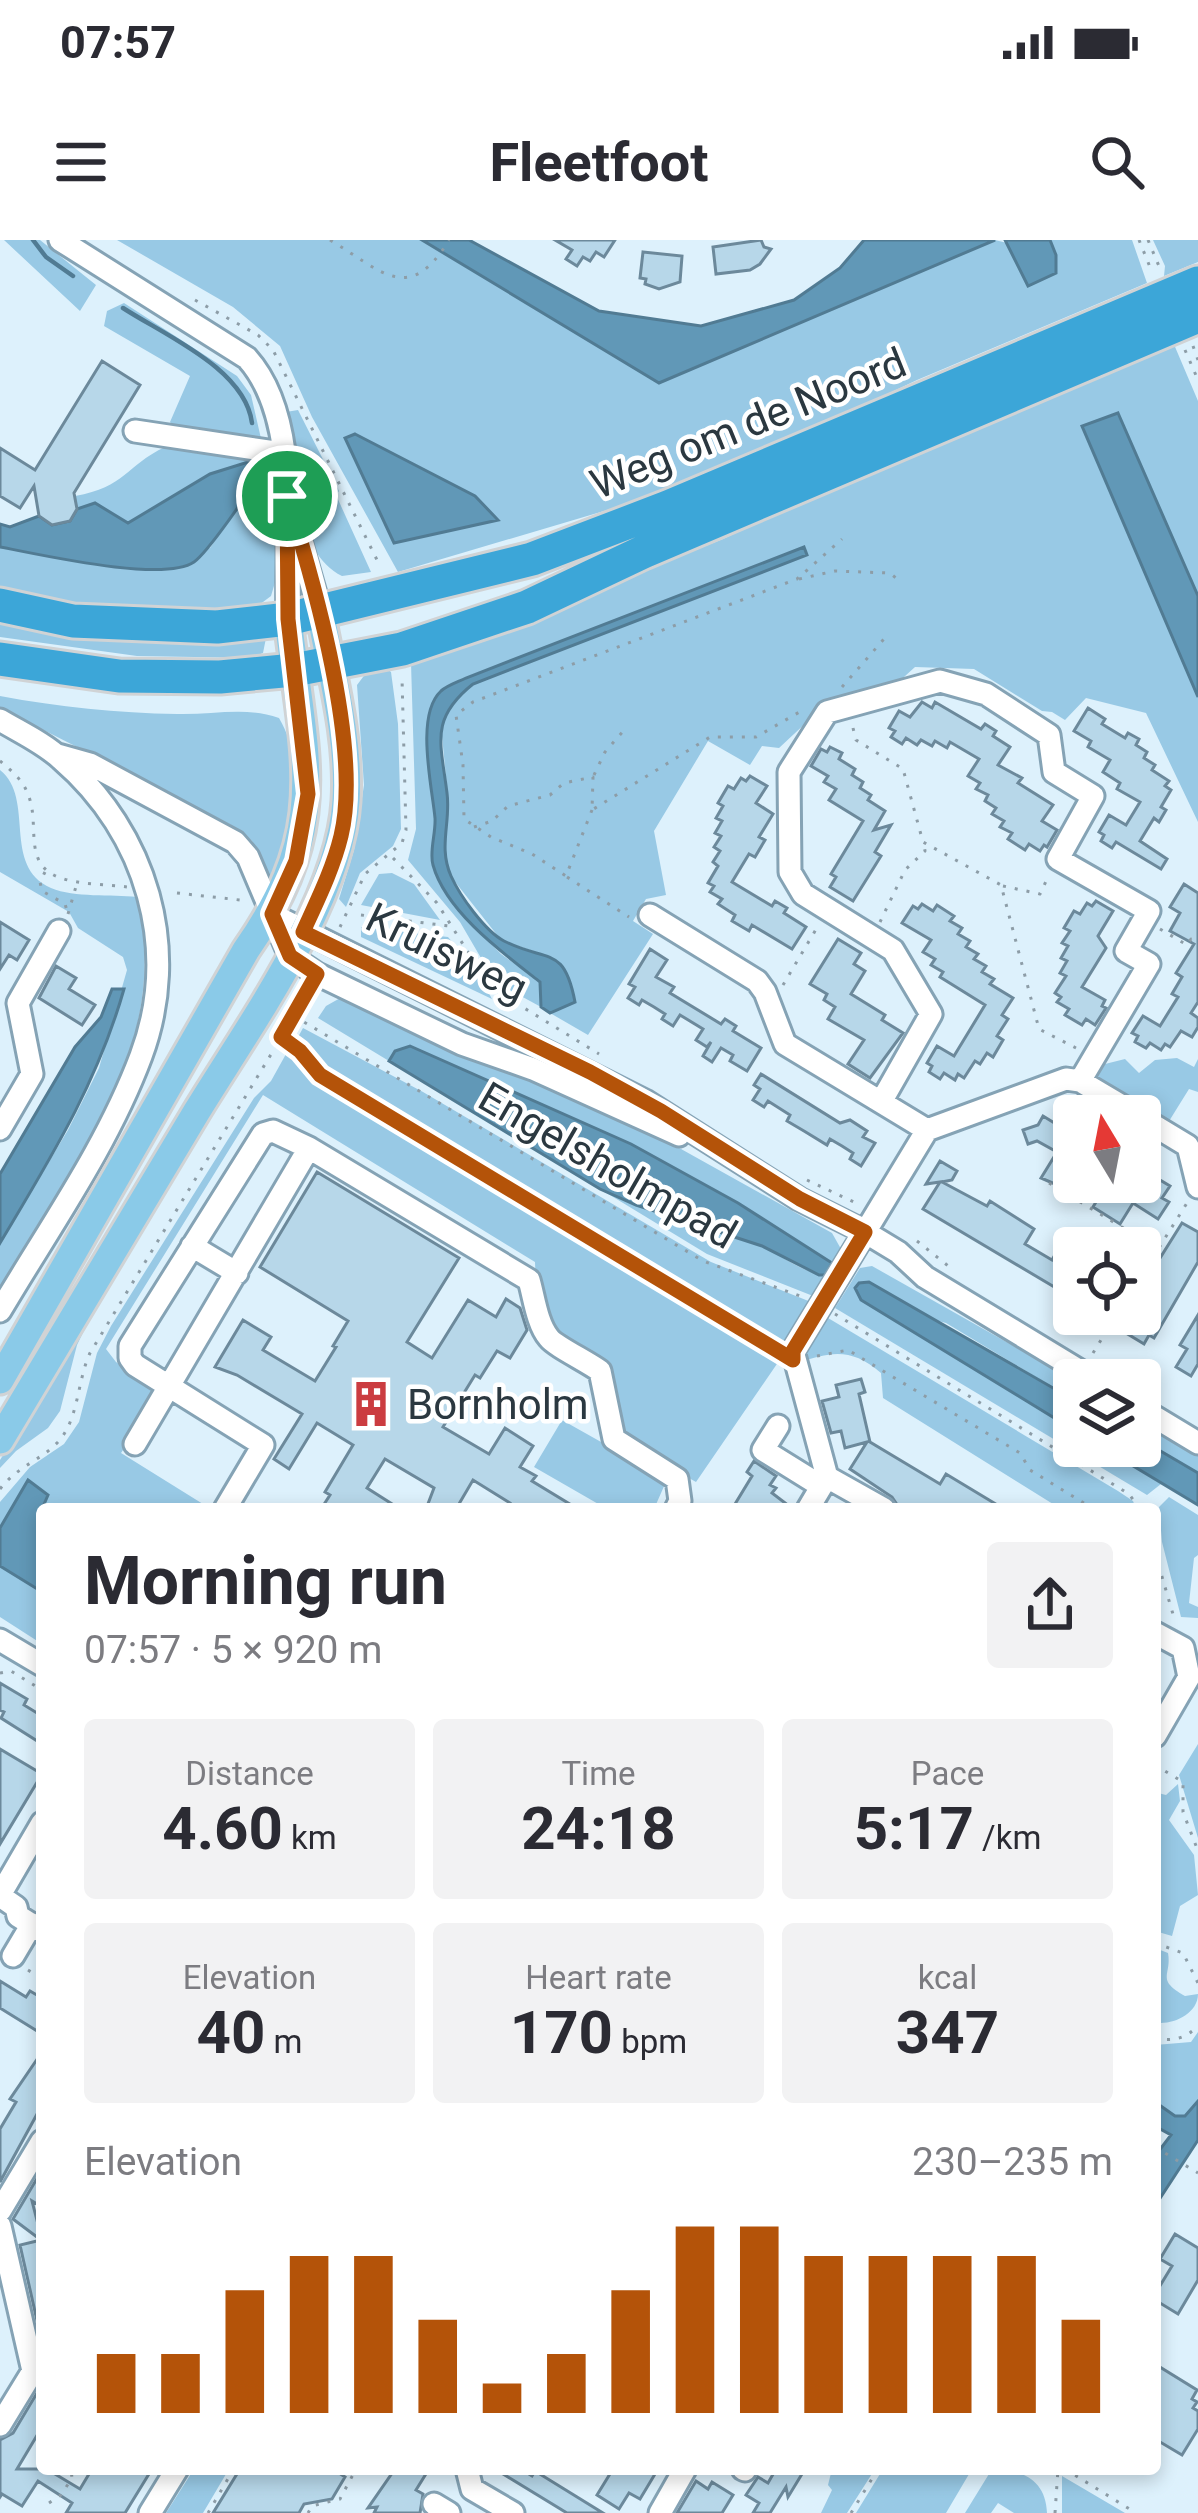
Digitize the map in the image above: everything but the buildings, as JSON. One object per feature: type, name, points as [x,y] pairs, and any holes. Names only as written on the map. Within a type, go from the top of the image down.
[{"type":"highway","name":"Weg om de Noord","points":[[304,615],[532,559],[668,507],[1198,283]]},
{"type":"highway","name":"Weg om de Noord","points":[[294,670],[401,649],[527,607],[643,552],[1195,330]]},
{"type":"highway","points":[[0,605],[73,621],[160,627],[217,628],[304,615]]},
{"type":"highway","points":[[0,659],[119,676],[220,677],[294,670]]},
{"type":"main road","points":[[0,1440],[297,944],[341,836],[346,800],[343,743],[330,664],[304,615]]},
{"type":"main road","points":[[0,1380],[246,950],[272,914],[296,861],[308,794],[294,670],[304,615]]},
{"type":"street","points":[[60,240],[247,358],[261,373],[273,399],[304,615]]},
{"type":"street","points":[[135,431],[282,452]]},
{"type":"street","points":[[287,496],[304,615]]},
{"type":"street","points":[[881,1102],[931,1015],[893,950],[803,894],[790,872],[788,772],[839,700],[940,681],[986,694],[1049,735],[1054,772],[1094,796],[1058,859],[1149,911],[1126,951],[1149,964],[1080,1081]]},
{"type":"street","points":[[0,720],[58,755],[90,764],[235,842],[248,856],[272,914]]},
{"type":"street","points":[[0,1311],[105,1135],[143,1052],[157,999],[158,934],[134,850],[109,809],[58,755]]},
{"type":"street","name":"Kruisweg","points":[[272,914],[317,974],[462,1044],[533,1069],[719,1150]]},
{"type":"street","points":[[650,915],[757,981],[785,1044],[927,1130]]},
{"type":"street","points":[[0,1129],[32,1074],[9,998],[64,922]]},
{"type":"street","name":"Kruisweg","points":[[297,944],[331,944],[609,1082],[862,1238],[898,1252],[925,1277],[1060,1359]]},
{"type":"street","points":[[811,1503],[824,1481],[793,1351],[927,1130],[1066,1078],[1104,1095]]},
{"type":"street","points":[[1161,1129],[1189,1146],[1198,1187]]},
{"type":"street","points":[[229,1503],[263,1445],[135,1365],[130,1346],[262,1134],[273,1131],[530,1280],[544,1333],[600,1371],[614,1439],[677,1479],[679,1503]]},
{"type":"street","points":[[135,1444],[309,1148]]},
{"type":"street","points":[[192,1246],[237,1273]]},
{"type":"street","points":[[1161,1421],[1198,1443]]},
{"type":"street","points":[[778,1426],[763,1450],[871,1503]]},
{"type":"street","points":[[1161,1726],[1189,1677],[1183,1648],[1165,1627]]},
{"type":"street","points":[[0,1640],[36,1661]]},
{"type":"street","points":[[36,1833],[0,1896],[36,1927]]},
{"type":"street","points":[[13,1956],[36,1929]]},
{"type":"street","points":[[0,2211],[36,2151]]},
{"type":"street","points":[[0,2226],[36,2361],[0,2425]]},
{"type":"street","points":[[150,2513],[174,2475]]},
{"type":"street","points":[[469,2475],[472,2488],[513,2513]]},
{"type":"street","points":[[660,2513],[682,2475]]},
{"type":"street","points":[[467,2513],[479,2492]]},
{"type":"path","points":[[330,240],[389,276],[417,276],[436,261],[449,240]]},
{"type":"path","points":[[1139,240],[1154,276]]},
{"type":"path","points":[[1148,240],[1162,273]]},
{"type":"path","points":[[1195,330],[1198,360]]},
{"type":"path","points":[[1185,348],[1198,380]]},
{"type":"path","points":[[302,405],[380,566]]},
{"type":"path","points":[[797,579],[842,539]]},
{"type":"path","points":[[650,915],[626,918],[566,876],[473,827],[462,811],[463,765],[456,715],[472,702],[797,579],[835,571],[890,573],[896,578]]},
{"type":"path","points":[[870,935],[905,870],[925,850],[903,769],[856,740],[839,700],[884,639]]},
{"type":"path","points":[[331,944],[365,874],[390,856],[406,830],[401,670]]},
{"type":"path","points":[[592,810],[710,737],[756,736],[811,705]]},
{"type":"path","points":[[566,876],[592,810],[593,777],[605,752],[626,728]]},
{"type":"path","points":[[0,761],[29,795],[37,859],[46,870],[78,881],[128,887]]},
{"type":"path","points":[[473,827],[492,821],[508,806],[550,795],[564,783],[593,777]]},
{"type":"path","points":[[923,842],[1001,885],[1040,894],[1058,859]]},
{"type":"path","name":"Kruisweg","points":[[390,856],[437,903],[490,987],[612,1062]]},
{"type":"path","points":[[46,870],[40,882],[42,891],[64,904],[64,922]]},
{"type":"path","points":[[64,922],[78,881]]},
{"type":"path","points":[[1001,885],[1039,1028],[1094,1057]]},
{"type":"path","points":[[177,893],[240,900]]},
{"type":"path","points":[[771,1006],[828,909]]},
{"type":"path","points":[[361,915],[450,926]]},
{"type":"path","points":[[1144,920],[1187,945],[1192,939],[1198,943]]},
{"type":"path","points":[[0,1490],[22,1465],[58,1442],[72,1419],[80,1375],[99,1336],[317,974]]},
{"type":"path","name":"Engelsholmpad","points":[[294,1016],[703,1262],[819,1305],[1129,1494],[1136,1503]]},
{"type":"path","points":[[281,1037],[320,1075],[793,1360],[848,1351],[1020,1453],[1030,1470],[1084,1503]]},
{"type":"path","points":[[1049,1183],[1122,1227]]},
{"type":"path","points":[[1161,1244],[1198,1187]]},
{"type":"path","points":[[1091,1355],[1104,1335]]},
{"type":"path","points":[[0,1673],[10,1671],[36,1686]]},
{"type":"path","points":[[1161,1769],[1183,1782],[1184,1812],[1198,1851]]},
{"type":"path","points":[[1161,1945],[1184,1953],[1198,1983]]},
{"type":"path","points":[[1161,2040],[1187,2036],[1198,2026]]},
{"type":"path","points":[[1161,2151],[1198,2173]]},
{"type":"path","points":[[49,2503],[61,2494],[71,2475]]},
{"type":"path","points":[[208,2513],[232,2475]]},
{"type":"path","points":[[308,2513],[312,2506],[340,2499],[353,2475]]},
{"type":"path","points":[[851,2513],[874,2475]]},
{"type":"path","points":[[1054,2513],[1060,2475]]},
{"type":"path","points":[[1071,2475],[1136,2513]]},
{"type":"shaded area","points":[[4,240],[40,240],[96,285],[80,311]]},
{"type":"shaded area","points":[[117,240],[422,240],[659,382],[995,240],[1056,255],[1050,240],[1132,240],[1147,283],[917,380],[702,482],[398,572],[312,417],[280,346],[233,307]]},
{"type":"shaded area","points":[[422,240],[469,240],[599,311],[701,326],[794,300],[840,268],[864,240],[995,240],[659,383]]},
{"type":"shaded area","points":[[1005,240],[1050,240],[1056,273],[1028,286]]},
{"type":"shaded area","points":[[1153,240],[1198,240],[1198,262],[1164,276],[1165,266]]},
{"type":"shaded area","points":[[124,303],[237,376],[251,395],[262,443],[181,436],[170,422],[190,376],[104,326],[107,311]]},
{"type":"shaded area","points":[[1170,335],[1198,401],[1198,596],[1118,414],[1082,427],[1198,697],[1198,822],[1146,713],[1086,698],[1065,720],[974,669],[915,667],[883,696],[824,706],[779,748],[762,746],[750,765],[708,741],[654,831],[666,895],[646,899],[633,921],[653,934],[588,1035],[550,1013],[563,1005],[548,956],[501,940],[452,878],[442,848],[448,797],[441,726],[447,708],[473,684],[806,555],[803,547],[443,689],[427,721],[435,823],[432,864],[477,930],[540,982],[541,1007],[495,982],[460,922],[408,860],[416,829],[411,663],[723,539],[1068,378],[1072,388],[1084,372]]},
{"type":"shaded area","points":[[298,410],[339,491],[336,495],[371,572],[342,576],[313,547],[298,503],[290,455],[286,412]]},
{"type":"shaded area","points":[[1118,413],[1198,596],[1198,697],[1082,426]]},
{"type":"shaded area","points":[[355,434],[475,496],[498,520],[394,543],[345,438]]},
{"type":"shaded area","points":[[165,447],[241,451],[266,462],[273,472],[276,579],[271,596],[255,608],[149,616],[0,593],[0,547],[122,567],[210,548],[260,473],[210,474],[128,523],[95,503],[77,509],[75,496],[115,482]]},
{"type":"shaded area","points":[[256,463],[260,473],[248,493],[200,556],[178,568],[100,565],[0,547],[0,524],[10,527],[39,516],[52,525],[70,521],[77,509],[95,503],[128,523],[210,474]]},
{"type":"shaded area","points":[[804,547],[807,555],[473,684],[450,709],[441,733],[448,804],[447,865],[460,893],[489,929],[519,948],[552,958],[565,971],[575,1002],[550,1013],[541,1007],[540,982],[463,915],[433,865],[435,818],[427,733],[433,702],[444,689],[466,678]]},
{"type":"shaded area","points":[[0,611],[266,638],[263,653],[251,658],[137,656],[0,637]]},
{"type":"shaded area","points":[[383,666],[391,672],[398,724],[401,829],[393,846],[360,873],[346,907],[339,899],[354,850],[364,785],[357,685],[366,673]]},
{"type":"shaded area","points":[[0,696],[110,711],[242,712],[279,718],[293,758],[296,803],[287,848],[270,887],[252,841],[231,825],[0,708]]},
{"type":"shaded area","points":[[0,770],[16,798],[22,849],[36,878],[71,893],[137,897],[145,951],[141,1005],[109,1109],[0,1301],[0,1243],[99,1068],[127,970],[123,957],[78,928],[69,912],[0,872]]},
{"type":"shaded area","points":[[392,873],[414,884],[440,920],[361,905],[379,874]]},
{"type":"shaded area","points":[[361,927],[448,937],[477,971],[492,999],[361,937]]},
{"type":"shaded area","points":[[112,989],[124,989],[100,1057],[71,1120],[0,1243],[0,1174],[75,1047],[101,1017]]},
{"type":"shaded area","points":[[342,997],[638,1125],[832,1233],[841,1249],[832,1263],[738,1203],[631,1144],[410,1046],[396,1051],[389,1061],[318,1018],[326,1006]]},
{"type":"shaded area","points":[[303,1028],[423,1092],[711,1262],[811,1302],[784,1347],[292,1048]]},
{"type":"shaded area","points":[[410,1046],[631,1144],[738,1203],[832,1263],[826,1275],[762,1246],[600,1189],[389,1061],[395,1051]]},
{"type":"shaded area","points":[[286,1054],[781,1358],[696,1482],[615,1436],[601,1363],[558,1338],[536,1287],[535,1262],[263,1095],[106,1349],[116,1362],[162,1393],[121,1453],[201,1503],[45,1503],[47,1495],[28,1480],[0,1528],[0,1502],[30,1467],[64,1444],[79,1422],[97,1353],[111,1326],[254,1098],[271,1081]]},
{"type":"shaded area","points":[[1177,1058],[1194,1067],[1198,1059],[1198,1092],[1189,1089],[1166,1126],[1161,1123],[1161,1095],[1115,1095],[1094,1082],[1105,1064],[1125,1059],[1139,1073],[1155,1060]]},
{"type":"shaded area","points":[[600,1189],[756,1243],[799,1267],[826,1275],[813,1296],[707,1254]]},
{"type":"shaded area","points":[[872,1266],[1053,1368],[1053,1387],[946,1323],[861,1300],[1053,1417],[1053,1439],[835,1308],[860,1268]]},
{"type":"shaded area","points":[[869,1282],[1053,1388],[1053,1417],[861,1300],[855,1288]]},
{"type":"shaded area","points":[[823,1315],[1053,1452],[1053,1467],[1078,1467],[1134,1503],[1051,1503],[883,1398],[881,1373],[861,1359],[821,1356],[798,1363]]},
{"type":"shaded area","points":[[91,1316],[77,1345],[60,1411],[48,1428],[0,1468],[0,1460]]},
{"type":"shaded area","points":[[562,1420],[642,1465],[665,1484],[657,1503],[597,1503],[534,1467]]},
{"type":"shaded area","points":[[1161,1429],[1198,1449],[1198,1473],[1161,1451]]},
{"type":"shaded area","points":[[1161,1451],[1198,1473],[1198,1505],[1135,1467],[1161,1467]]},
{"type":"shaded area","points":[[1100,1467],[1134,1467],[1161,1484],[1147,1495]]},
{"type":"shaded area","points":[[28,1480],[48,1495],[45,1503],[36,1503],[36,1588],[0,1566],[0,1528]]},
{"type":"shaded area","points":[[1169,1497],[1198,1515],[1198,1555],[1189,1603],[1198,1607],[1198,1618],[1181,1617],[1162,1542],[1161,1505]]},
{"type":"shaded area","points":[[0,1566],[36,1588],[36,1640],[0,1617]]},
{"type":"shaded area","points":[[1198,1744],[1198,1838],[1179,1775]]},
{"type":"shaded area","points":[[1178,1784],[1180,1801],[1169,1820],[1194,1855],[1198,1895],[1180,1906],[1172,1936],[1161,1933],[1161,1794]]},
{"type":"shaded area","points":[[1161,1950],[1168,1953],[1170,1985],[1185,1996],[1198,1994],[1191,2011],[1161,2023]]},
{"type":"shaded area","points":[[1198,2032],[1198,2101],[1184,2116],[1175,2116],[1161,2106],[1161,2044],[1191,2042]]},
{"type":"shaded area","points":[[1198,2101],[1198,2140],[1161,2197],[1161,2148],[1171,2135],[1161,2129],[1161,2106],[1175,2116],[1185,2116]]},
{"type":"shaded area","points":[[190,2475],[225,2475],[203,2513],[166,2513]]},
{"type":"shaded area","points":[[830,2475],[871,2475],[847,2513],[821,2513],[832,2490]]},
{"type":"shaded area","points":[[879,2475],[968,2475],[946,2513],[856,2513]]},
{"type":"shaded area","points":[[988,2475],[1022,2475],[1042,2492],[1047,2513],[1014,2513],[998,2503],[991,2513],[965,2513]]},
{"type":"shaded area","points":[[1062,2476],[1125,2513],[1062,2513]]},
{"type":"waterway","points":[[33,240],[46,257],[73,276]]},
{"type":"waterway","points":[[123,308],[219,370],[235,386],[252,423]]},
{"type":"place","name":"Bornholm","points":[[371,1404]]},
{"type":"route","points":[[287,496],[320,611],[343,743],[346,800],[341,836],[303,932],[590,1072],[800,1199],[865,1232],[793,1351],[793,1360],[320,1075],[281,1037],[317,974],[290,956],[272,914],[296,861],[308,794],[288,619],[287,496]]}]
